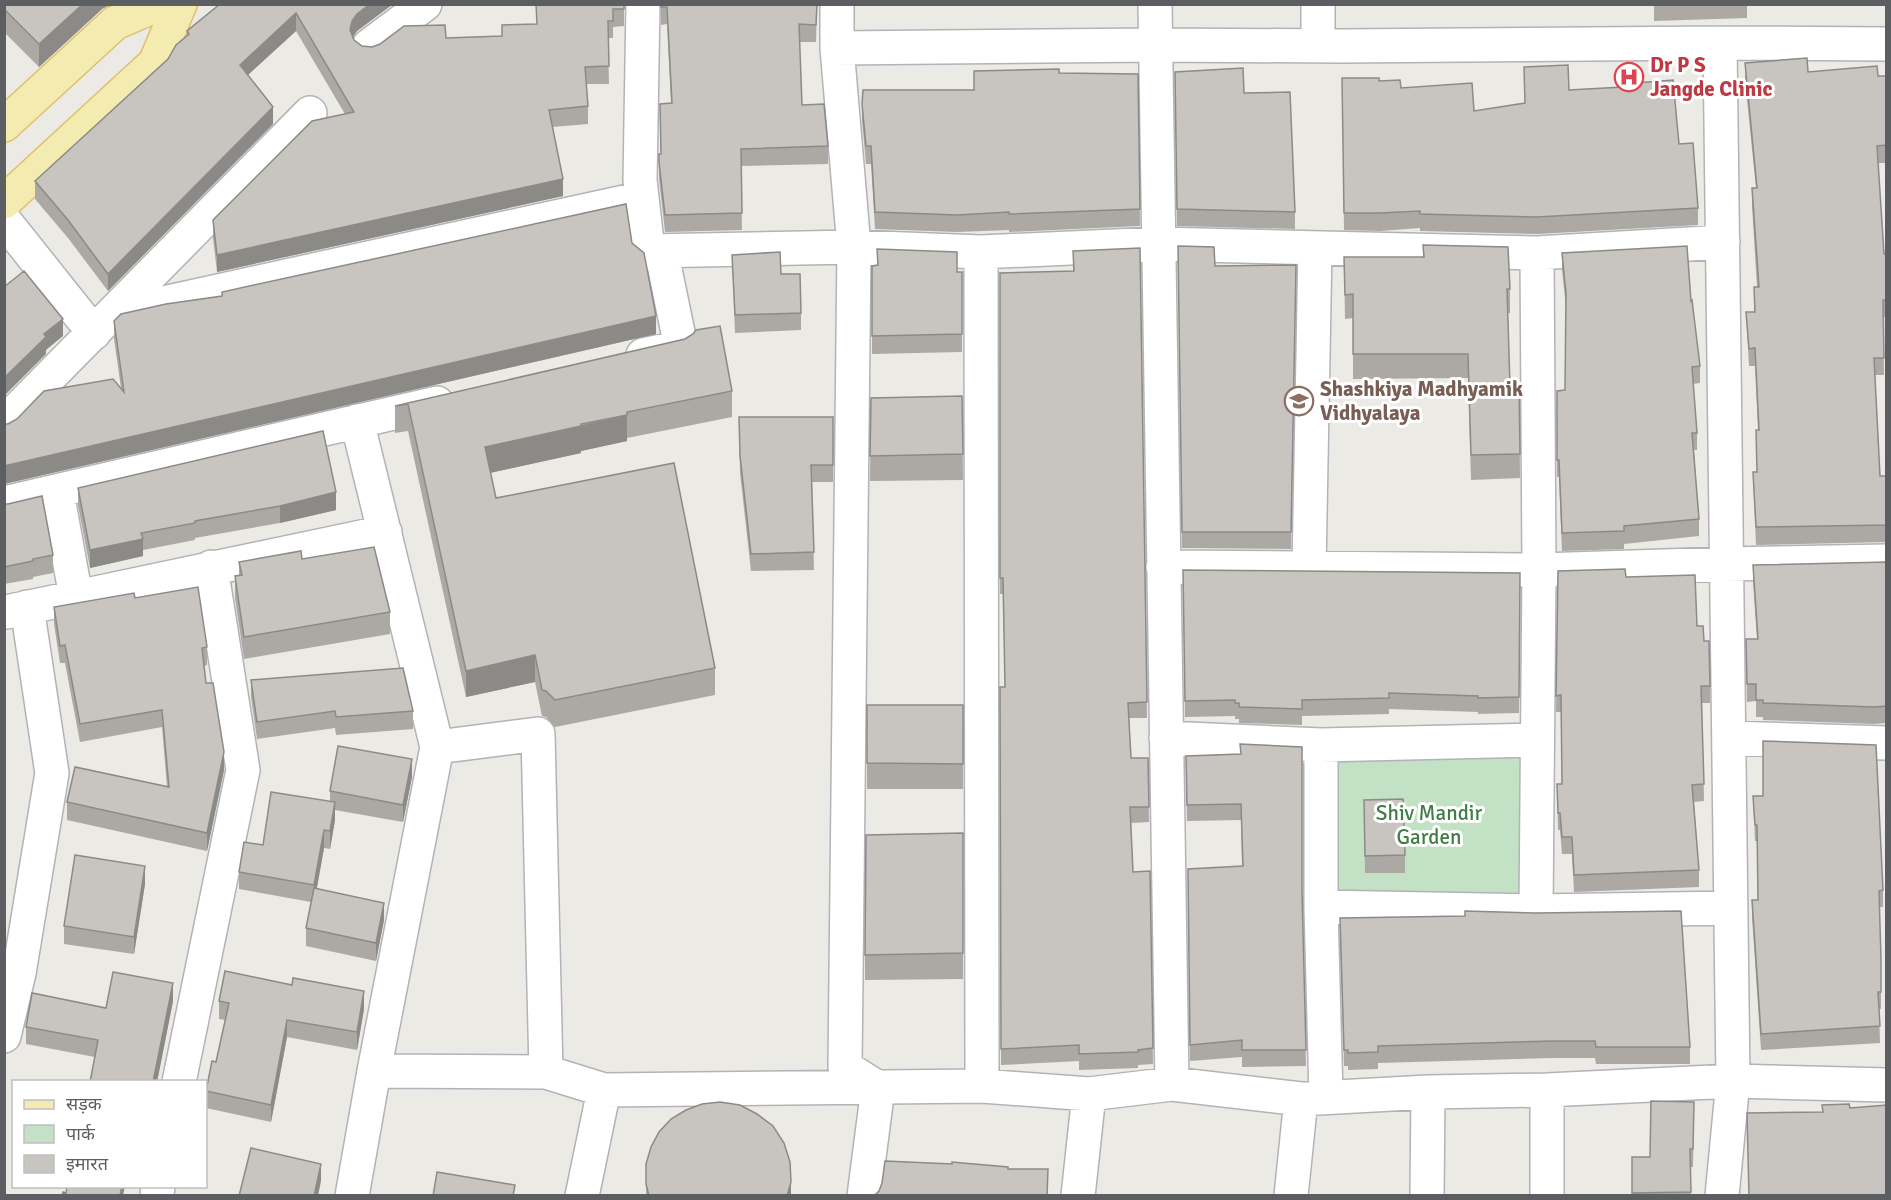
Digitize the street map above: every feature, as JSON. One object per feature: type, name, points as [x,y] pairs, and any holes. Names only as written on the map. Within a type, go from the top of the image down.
[{"type":"main road","points":[[4,125],[115,23],[159,4]]},
{"type":"main road","points":[[4,202],[155,63],[180,4]]},
{"type":"street","points":[[369,46],[424,4]]},
{"type":"street","points":[[643,4],[640,180],[648,251]]},
{"type":"street","points":[[837,4],[837,48],[854,247],[845,1067],[878,1088]]},
{"type":"street","points":[[1155,4],[1172,1084]]},
{"type":"street","points":[[1318,4],[1318,46]]},
{"type":"street","points":[[1720,43],[1733,1081],[1722,1196]]},
{"type":"street","points":[[837,48],[1887,44]]},
{"type":"street","points":[[4,423],[310,113]]},
{"type":"street","points":[[104,324],[642,198]]},
{"type":"street","points":[[4,220],[104,324]]},
{"type":"street","points":[[648,251],[854,247],[981,252],[1158,244],[1537,253],[1723,242]]},
{"type":"street","points":[[1309,569],[1315,248]]},
{"type":"street","points":[[615,361],[681,347],[663,260],[648,251]]},
{"type":"street","points":[[981,252],[982,1086]]},
{"type":"street","points":[[1536,911],[1539,570],[1537,253]]},
{"type":"street","points":[[4,504],[471,395]]},
{"type":"street","points":[[352,1196],[437,747],[357,421]]},
{"type":"street","points":[[57,492],[76,597]]},
{"type":"street","points":[[4,1036],[12,971],[52,772],[16,610],[385,532]]},
{"type":"street","points":[[1163,567],[1539,570],[1887,561]]},
{"type":"street","points":[[179,1080],[243,770],[211,567]]},
{"type":"street","points":[[437,747],[538,734],[546,1072]]},
{"type":"street","points":[[1166,738],[1321,745],[1538,740]]},
{"type":"street","points":[[1729,738],[1887,743]]},
{"type":"street","points":[[1291,1196],[1314,1098],[1321,907],[1321,745]]},
{"type":"street","points":[[1321,907],[1536,911],[1731,908]]},
{"type":"street","points":[[374,1071],[546,1072],[604,1090],[982,1086],[1089,1094],[1172,1084],[1314,1098],[1733,1081],[1887,1085]]},
{"type":"street","points":[[864,1196],[878,1088]]},
{"type":"street","points":[[582,1196],[604,1090]]},
{"type":"street","points":[[1547,1090],[1547,1196]]},
{"type":"street","points":[[1427,1196],[1428,1092]]},
{"type":"street","points":[[1078,1196],[1089,1094]]},
{"type":"green space","name":"Shiv Mandir Garden","points":[[1525,747],[1526,903],[1333,904],[1332,748]]},
{"type":"building","points":[[4,4],[83,4],[39,44],[4,9]]},
{"type":"building","points":[[220,4],[370,4],[357,14],[350,30],[354,40],[362,46],[372,47],[380,44],[404,26],[445,25],[446,38],[502,36],[502,25],[537,24],[536,4],[624,4],[624,9],[613,9],[613,21],[608,21],[609,66],[585,67],[588,106],[549,110],[563,179],[217,255],[213,220],[312,121],[354,112],[296,13],[240,65],[273,107],[108,274],[68,220],[35,181],[168,59],[176,45],[189,34],[187,31]]},
{"type":"building","points":[[661,4],[817,4],[816,25],[799,24],[802,105],[824,104],[828,146],[741,149],[742,213],[665,215],[659,162],[659,154],[661,154],[660,104],[672,103],[667,7],[661,7]]},
{"type":"building","points":[[1807,58],[1808,72],[1877,66],[1878,76],[1887,76],[1887,145],[1877,146],[1884,254],[1887,254],[1887,300],[1883,300],[1884,358],[1874,358],[1880,476],[1887,476],[1887,525],[1756,527],[1753,472],[1757,472],[1756,430],[1759,430],[1755,348],[1749,349],[1746,312],[1755,312],[1754,287],[1759,287],[1752,188],[1757,188],[1745,63]]},
{"type":"building","points":[[1568,65],[1569,90],[1623,87],[1623,84],[1673,80],[1679,144],[1693,143],[1698,208],[1537,217],[1420,214],[1420,211],[1344,213],[1342,78],[1400,80],[1401,88],[1472,83],[1474,111],[1525,103],[1524,67]]},
{"type":"building","points":[[1243,68],[1244,93],[1290,92],[1295,212],[1177,209],[1175,72]]},
{"type":"building","points":[[1059,69],[1059,73],[1138,74],[1140,209],[957,215],[875,212],[871,146],[866,146],[863,90],[974,90],[974,71]]},
{"type":"building","points":[[626,204],[632,243],[644,253],[656,316],[4,466],[4,424],[17,419],[44,391],[113,379],[124,392],[114,321],[121,314],[166,304],[222,296],[222,292]]},
{"type":"building","points":[[1423,245],[1508,247],[1510,386],[1519,386],[1520,454],[1471,455],[1468,354],[1353,354],[1353,294],[1345,295],[1344,257],[1424,257]]},
{"type":"building","points":[[1178,246],[1214,247],[1215,266],[1296,265],[1291,532],[1182,532]]},
{"type":"building","points":[[1687,246],[1691,301],[1700,366],[1692,367],[1697,433],[1692,433],[1699,519],[1624,526],[1624,531],[1562,533],[1559,460],[1557,460],[1557,391],[1565,390],[1566,293],[1562,253]]},
{"type":"building","points":[[1140,248],[1147,702],[1128,703],[1131,758],[1148,758],[1149,807],[1130,807],[1133,872],[1150,871],[1153,1048],[1138,1050],[1138,1052],[1079,1054],[1079,1045],[1001,1049],[1000,687],[1005,687],[1003,578],[1000,578],[1000,273],[1074,271],[1073,251]]},
{"type":"building","points":[[877,249],[957,252],[957,272],[962,272],[962,334],[872,336],[872,266],[878,265]]},
{"type":"building","points":[[780,252],[781,274],[800,274],[801,313],[735,315],[732,255]]},
{"type":"building","points":[[24,271],[63,319],[44,334],[46,337],[4,378],[4,287]]},
{"type":"building","points":[[720,326],[732,391],[627,412],[627,415],[485,447],[496,498],[674,463],[715,668],[555,700],[542,690],[535,655],[466,671],[408,404],[395,406],[685,339],[696,330]]},
{"type":"building","points":[[962,396],[963,454],[870,456],[871,398]]},
{"type":"building","points":[[739,417],[833,417],[833,465],[811,465],[814,552],[751,554],[740,456]]},
{"type":"building","points":[[323,431],[336,492],[280,506],[141,533],[143,539],[90,550],[78,488]]},
{"type":"building","points":[[42,496],[53,555],[4,567],[4,504]]},
{"type":"building","points":[[374,547],[390,612],[244,637],[235,576],[242,575],[239,562],[301,551],[302,559]]},
{"type":"building","points":[[1887,562],[1887,706],[1763,703],[1763,700],[1756,700],[1756,684],[1747,684],[1746,639],[1758,639],[1753,565]]},
{"type":"building","points":[[1625,569],[1626,577],[1695,575],[1697,626],[1703,626],[1704,641],[1709,641],[1710,686],[1701,686],[1704,784],[1692,785],[1699,870],[1574,875],[1572,837],[1562,837],[1560,813],[1558,813],[1557,784],[1562,784],[1561,695],[1556,696],[1558,571]]},
{"type":"building","points":[[1183,570],[1520,573],[1519,697],[1478,698],[1478,696],[1389,693],[1389,698],[1302,700],[1302,709],[1239,707],[1239,703],[1235,703],[1235,700],[1185,701]]},
{"type":"building","points":[[198,587],[207,647],[202,648],[206,683],[213,683],[224,752],[207,833],[67,802],[75,767],[169,787],[162,710],[80,724],[65,645],[60,646],[54,607],[134,593],[135,598]]},
{"type":"building","points":[[403,668],[413,711],[336,717],[335,711],[257,722],[251,680]]},
{"type":"building","points":[[867,705],[963,705],[963,764],[867,763]]},
{"type":"building","points":[[1763,741],[1876,745],[1883,890],[1879,891],[1880,1026],[1761,1034],[1752,900],[1758,900],[1757,825],[1755,825],[1753,796],[1763,796]]},
{"type":"building","points":[[1240,744],[1302,747],[1302,891],[1306,1050],[1242,1050],[1242,1040],[1190,1045],[1188,869],[1243,866],[1241,804],[1187,805],[1186,756],[1241,754]]},
{"type":"building","points":[[338,746],[412,759],[403,805],[330,791]]},
{"type":"building","points":[[271,792],[335,802],[330,831],[324,830],[314,885],[239,872],[244,842],[263,845]]},
{"type":"building","points":[[1403,799],[1405,855],[1365,856],[1364,800]]},
{"type":"building","points":[[963,833],[963,953],[865,955],[866,835]]},
{"type":"building","points":[[75,855],[145,866],[134,937],[64,926]]},
{"type":"building","points":[[314,888],[384,903],[376,943],[306,928]]},
{"type":"building","points":[[1465,911],[1536,913],[1681,911],[1690,1047],[1596,1047],[1595,1041],[1553,1041],[1378,1046],[1378,1052],[1348,1053],[1348,1050],[1344,1050],[1340,918],[1465,916]]},
{"type":"building","points":[[225,971],[292,985],[293,978],[364,991],[357,1032],[287,1020],[271,1105],[207,1091],[212,1061],[216,1062],[229,1003],[219,1001]]},
{"type":"building","points":[[113,972],[173,983],[153,1080],[90,1080],[98,1040],[26,1027],[32,993],[106,1008]]},
{"type":"building","points":[[1651,1101],[1694,1102],[1693,1149],[1690,1149],[1691,1192],[1632,1193],[1632,1157],[1650,1157]]},
{"type":"building","points":[[720,1102],[740,1105],[773,1126],[784,1143],[790,1162],[791,1182],[787,1196],[649,1196],[646,1184],[646,1164],[659,1132],[671,1119],[686,1110],[702,1104]]},
{"type":"building","points":[[1849,1104],[1850,1108],[1887,1105],[1887,1196],[1749,1196],[1747,1113],[1823,1112],[1822,1105]]},
{"type":"building","points":[[251,1148],[321,1164],[314,1196],[239,1196]]},
{"type":"building","points":[[885,1161],[952,1164],[952,1162],[1008,1167],[1008,1169],[1048,1169],[1047,1196],[874,1196],[882,1183]]},
{"type":"building","points":[[437,1172],[515,1185],[513,1196],[433,1196]]},
{"type":"building","points":[[67,1188],[122,1188],[120,1196],[62,1196],[63,1192],[66,1193]]},
{"type":"place","name":"Dr P S Jangde Clinic","points":[[1629,77]]},
{"type":"place","name":"Shashkiya Madhyamik Vidhyalaya","points":[[1299,401]]}]
